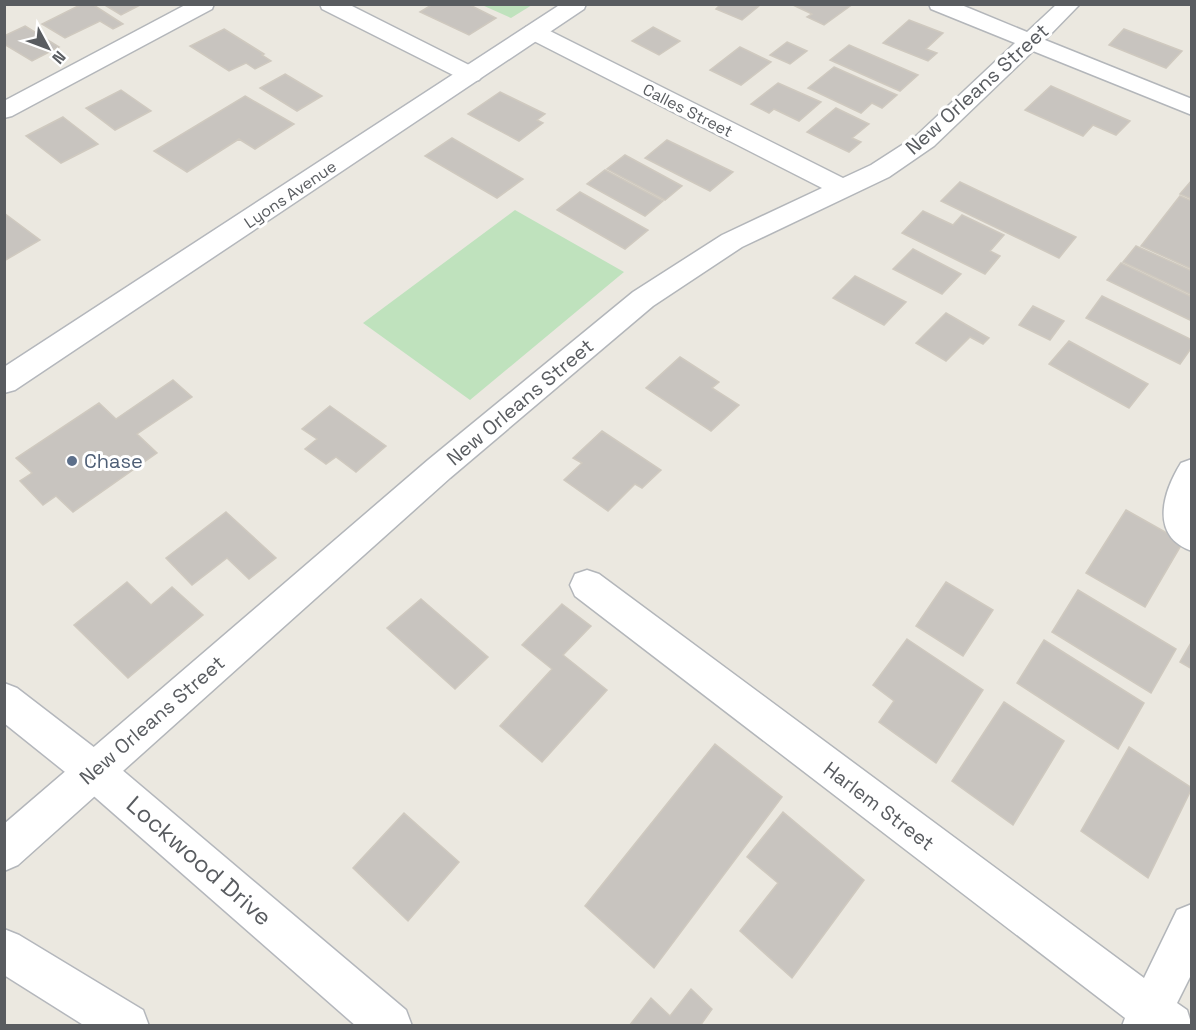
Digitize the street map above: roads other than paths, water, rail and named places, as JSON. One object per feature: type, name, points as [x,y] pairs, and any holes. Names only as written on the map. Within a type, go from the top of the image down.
[{"type":"street","points":[[4,111],[204,4]]},
{"type":"street","points":[[330,4],[471,75]]},
{"type":"street","name":"Lyons Avenue","points":[[4,382],[576,4]]},
{"type":"street","points":[[939,4],[1191,108]]},
{"type":"street","name":"New Orleans Street","points":[[4,851],[439,469],[643,299],[732,241],[880,171],[925,141],[1071,4]]},
{"type":"street","name":"Calles Street","points":[[534,32],[842,188]]},
{"type":"street","points":[[1191,472],[1178,501],[1178,516],[1191,537]]},
{"type":"street","name":"Harlem Street","points":[[588,585],[1155,1020]]},
{"type":"street","name":"Lockwood Drive","points":[[4,700],[94,771],[390,1026]]},
{"type":"street","points":[[1155,1020],[1191,925]]},
{"type":"street","points":[[4,950],[127,1026]]},
{"type":"place","name":"Chase","points":[[72,461]]}]
